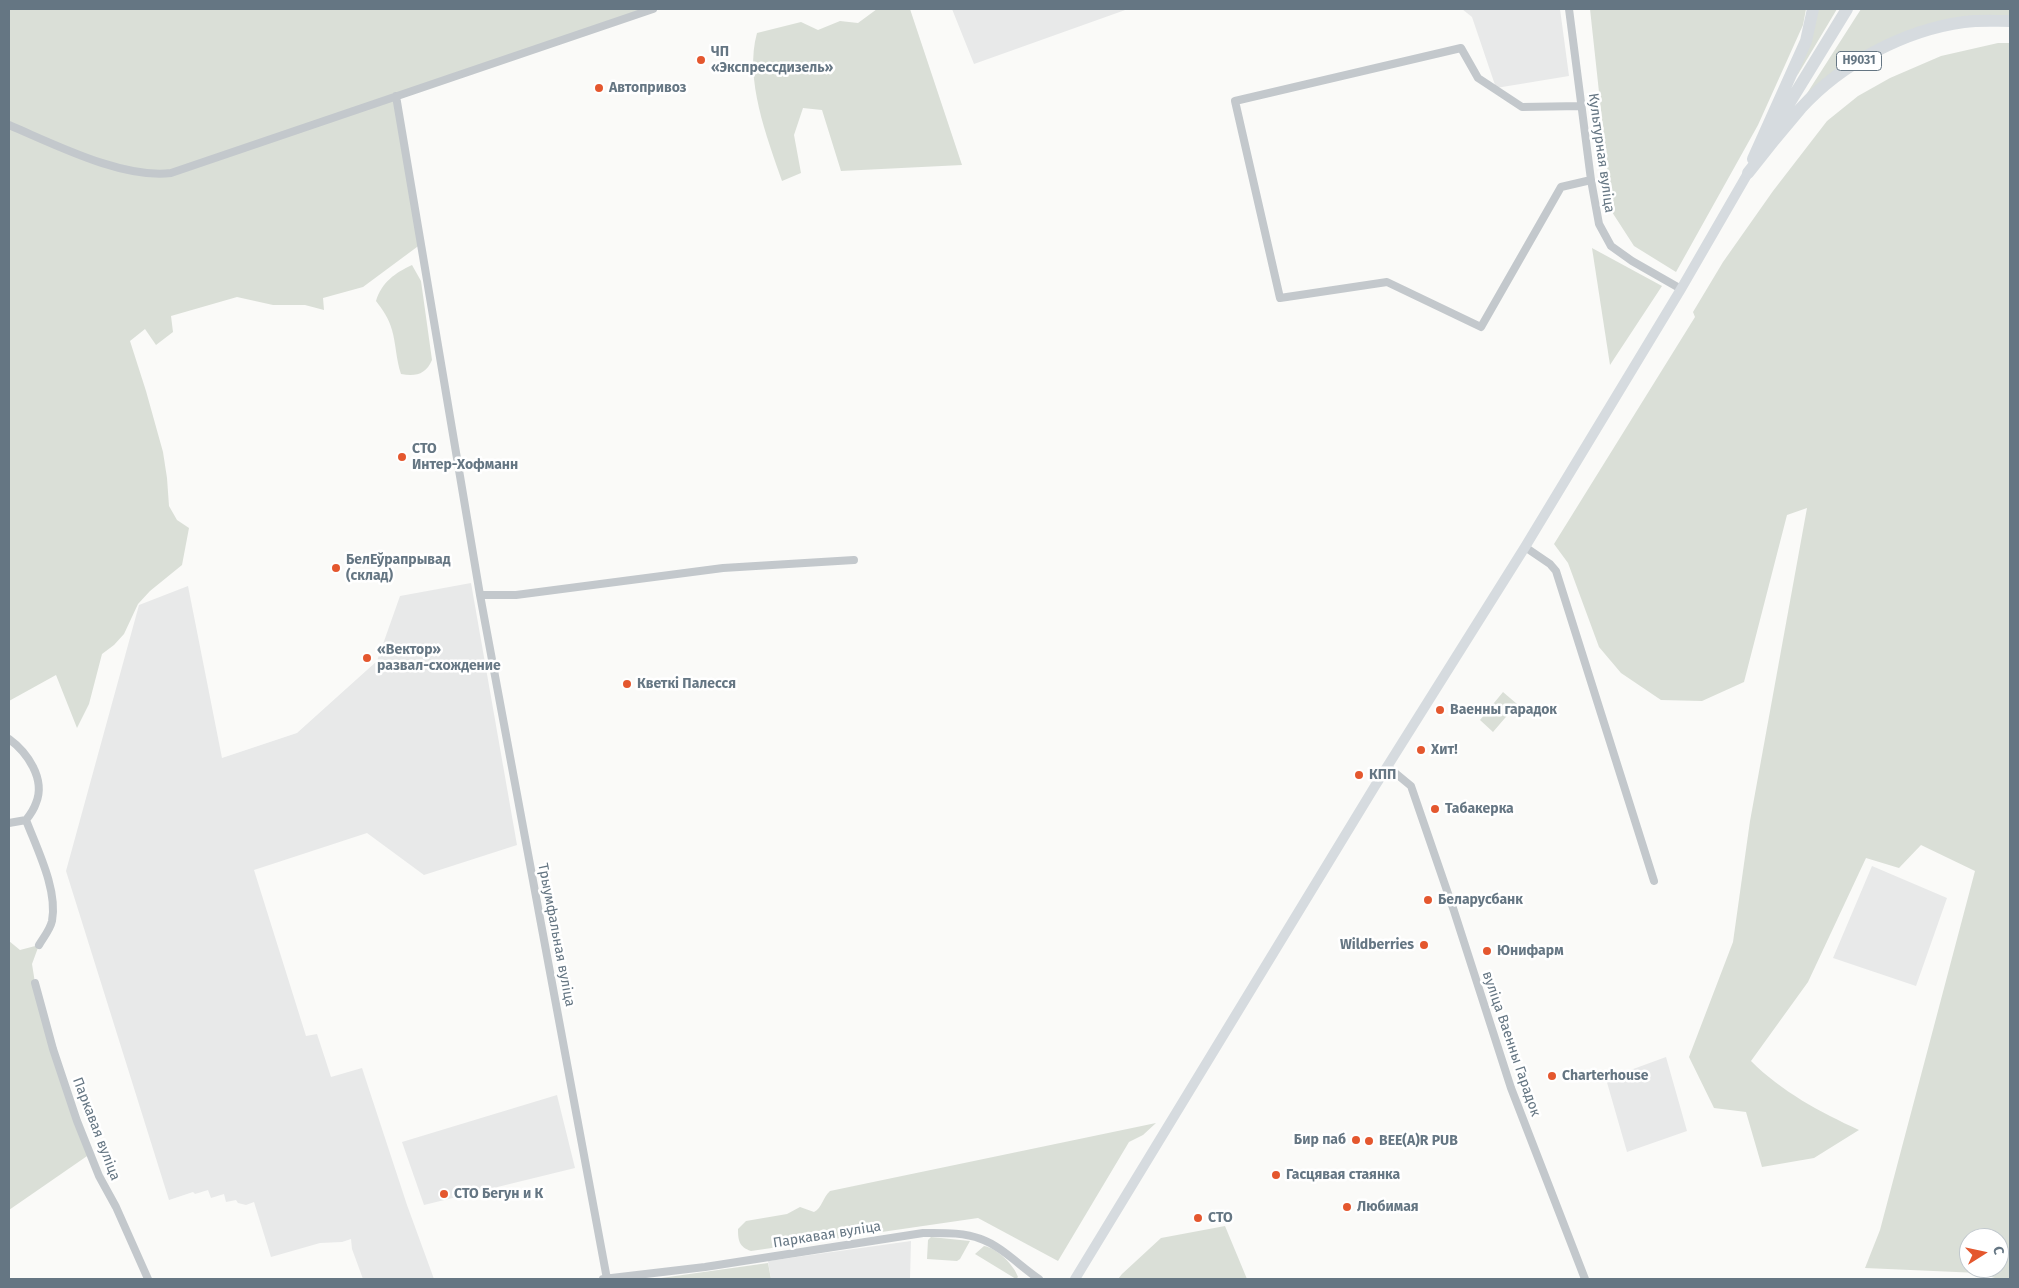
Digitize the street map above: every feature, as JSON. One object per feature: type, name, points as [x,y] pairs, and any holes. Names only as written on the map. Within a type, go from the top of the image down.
[{"type":"highway","name":"Н9031","points":[[1748,172],[1806,41],[1813,9]]},
{"type":"highway","name":"Н9031","points":[[1748,172],[1847,9]]},
{"type":"highway","name":"Н9031","points":[[1748,172],[1802,107],[1854,64],[1880,49],[1935,29],[1964,22],[2010,21]]},
{"type":"main road","name":"Н9031","points":[[1075,1279],[1525,547],[1681,289],[1748,172]]},
{"type":"street","points":[[9,125],[94,160],[139,172],[159,174],[197,165],[653,9]]},
{"type":"street","name":"Культурная вуліца","points":[[1569,9],[1590,180],[1599,224],[1611,246],[1632,261],[1681,289]]},
{"type":"street","points":[[1581,106],[1522,107],[1478,78],[1461,48],[1235,101],[1280,298],[1386,282],[1481,328],[1561,187],[1590,180]]},
{"type":"street","name":"Трыумфальная вуліца","points":[[396,96],[480,596],[607,1279]]},
{"type":"street","points":[[1525,547],[1550,564],[1556,571],[1654,881]]},
{"type":"street","points":[[480,596],[516,595],[723,568],[854,560]]},
{"type":"street","points":[[9,739],[28,756],[38,780],[37,802],[26,820],[9,823]]},
{"type":"street","name":"вуліца Ваенны Гарадок","points":[[1388,767],[1411,786],[1454,910],[1511,1088],[1585,1279]]},
{"type":"street","points":[[26,820],[48,877],[53,910],[51,924],[39,946]]},
{"type":"street","name":"Паркавая вуліца","points":[[35,982],[53,1048],[77,1121],[99,1176],[116,1207],[148,1279]]},
{"type":"street","name":"Паркавая вуліца","points":[[603,1279],[705,1267],[923,1233],[951,1233],[980,1238],[995,1246],[1039,1279]]},
{"type":"shaded area","points":[[9,9],[653,9],[396,96],[421,244],[363,287],[323,298],[324,310],[305,305],[273,305],[237,297],[171,316],[173,332],[156,345],[145,329],[130,341],[163,452],[169,506],[177,520],[189,528],[182,565],[150,591],[138,604],[124,634],[102,654],[89,704],[77,728],[56,675],[9,701]]},
{"type":"shaded area","points":[[877,9],[910,9],[962,165],[841,171],[822,110],[803,108],[794,135],[801,173],[782,181],[764,127],[755,88],[753,69],[757,33],[801,22],[818,30],[840,21],[858,23]]},
{"type":"shaded area","points":[[952,9],[1128,9],[974,64]]},
{"type":"shaded area","points":[[1462,9],[1560,9],[1569,76],[1496,88],[1472,17]]},
{"type":"shaded area","points":[[1590,9],[1806,9],[1803,25],[1758,125],[1676,272],[1634,246],[1612,212]]},
{"type":"shaded area","points":[[1817,9],[1837,9],[1797,76]]},
{"type":"shaded area","points":[[1861,9],[2010,9],[2010,18],[1913,29],[1804,98]]},
{"type":"shaded area","points":[[1998,43],[2010,43],[2010,1279],[1995,1278],[2009,1278],[2009,1228],[1959,1228],[1959,1272],[1865,1268],[1880,1230],[1975,871],[1921,845],[1899,868],[1866,858],[1808,982],[1751,1061],[1789,1092],[1830,1116],[1859,1130],[1814,1158],[1762,1167],[1746,1112],[1714,1108],[1689,1057],[1733,942],[1750,821],[1807,508],[1787,515],[1744,682],[1702,701],[1661,700],[1621,673],[1599,647],[1568,563],[1554,544],[1695,317],[1693,312],[1723,262],[1773,191],[1827,121],[1858,96],[1890,78],[1941,56]]},
{"type":"shaded area","points":[[1592,248],[1662,286],[1610,365]]},
{"type":"shaded area","points":[[412,265],[421,281],[432,360],[427,369],[416,375],[401,374],[391,326],[376,301],[382,288],[390,279]]},
{"type":"shaded area","points":[[471,583],[517,845],[424,875],[367,833],[254,870],[306,1036],[317,1034],[331,1077],[362,1068],[407,1205],[434,1279],[363,1279],[352,1249],[351,1239],[342,1242],[320,1243],[271,1257],[254,1202],[246,1205],[238,1203],[236,1200],[226,1202],[224,1194],[211,1198],[208,1190],[195,1194],[193,1192],[169,1200],[66,871],[139,605],[188,586],[222,758],[297,733],[377,661],[400,596]]},
{"type":"shaded area","points":[[1503,692],[1517,704],[1493,732],[1480,720]]},
{"type":"shaded area","points":[[1872,866],[1947,898],[1916,986],[1833,958]]},
{"type":"shaded area","points":[[9,941],[20,950],[39,945],[32,964],[35,983],[90,1154],[9,1210]]},
{"type":"shaded area","points":[[1666,1057],[1687,1131],[1627,1152],[1606,1079]]},
{"type":"shaded area","points":[[557,1095],[575,1168],[424,1205],[402,1142]]},
{"type":"shaded area","points":[[1156,1123],[1143,1135],[1129,1142],[1058,1261],[978,1218],[751,1251],[744,1247],[739,1240],[738,1229],[746,1221],[787,1214],[800,1207],[814,1212],[819,1208],[830,1191]]},
{"type":"shaded area","points":[[1225,1226],[1247,1279],[1118,1279],[1161,1238]]},
{"type":"shaded area","points":[[931,1237],[970,1241],[957,1261],[927,1259],[928,1240]]},
{"type":"shaded area","points":[[911,1241],[910,1279],[771,1279],[768,1261]]},
{"type":"shaded area","points":[[984,1246],[994,1250],[1004,1258],[1013,1267],[1018,1277],[1016,1279],[975,1254]]},
{"type":"shaded area","points":[[768,1263],[771,1279],[654,1279]]},
{"type":"place","name":"ЧП «Экспрессдизель»","points":[[701,60]]},
{"type":"place","name":"Автопривоз","points":[[599,88]]},
{"type":"place","name":"СТО Интер-Хофманн","points":[[402,457]]},
{"type":"place","name":"БелЕўрапрывад (склад)","points":[[336,568]]},
{"type":"place","name":"«Вектор» развал-схождение","points":[[367,658]]},
{"type":"place","name":"Кветкі Палесся","points":[[627,684]]},
{"type":"place","name":"Ваенны гарадок","points":[[1440,710]]},
{"type":"place","name":"Хит!","points":[[1421,750]]},
{"type":"place","name":"КПП","points":[[1359,775]]},
{"type":"place","name":"Табакерка","points":[[1435,809]]},
{"type":"place","name":"Беларусбанк","points":[[1428,900]]},
{"type":"place","name":"Wildberries","points":[[1424,945]]},
{"type":"place","name":"Юнифарм","points":[[1487,951]]},
{"type":"place","name":"Charterhouse","points":[[1552,1076]]},
{"type":"place","name":"Бир паб","points":[[1356,1140]]},
{"type":"place","name":"BEE(A)R PUB","points":[[1369,1141]]},
{"type":"place","name":"Гасцявая стаянка","points":[[1276,1175]]},
{"type":"place","name":"СТО Бегун и К","points":[[444,1194]]},
{"type":"place","name":"Любимая","points":[[1347,1207]]},
{"type":"place","name":"СТО","points":[[1198,1218]]}]
